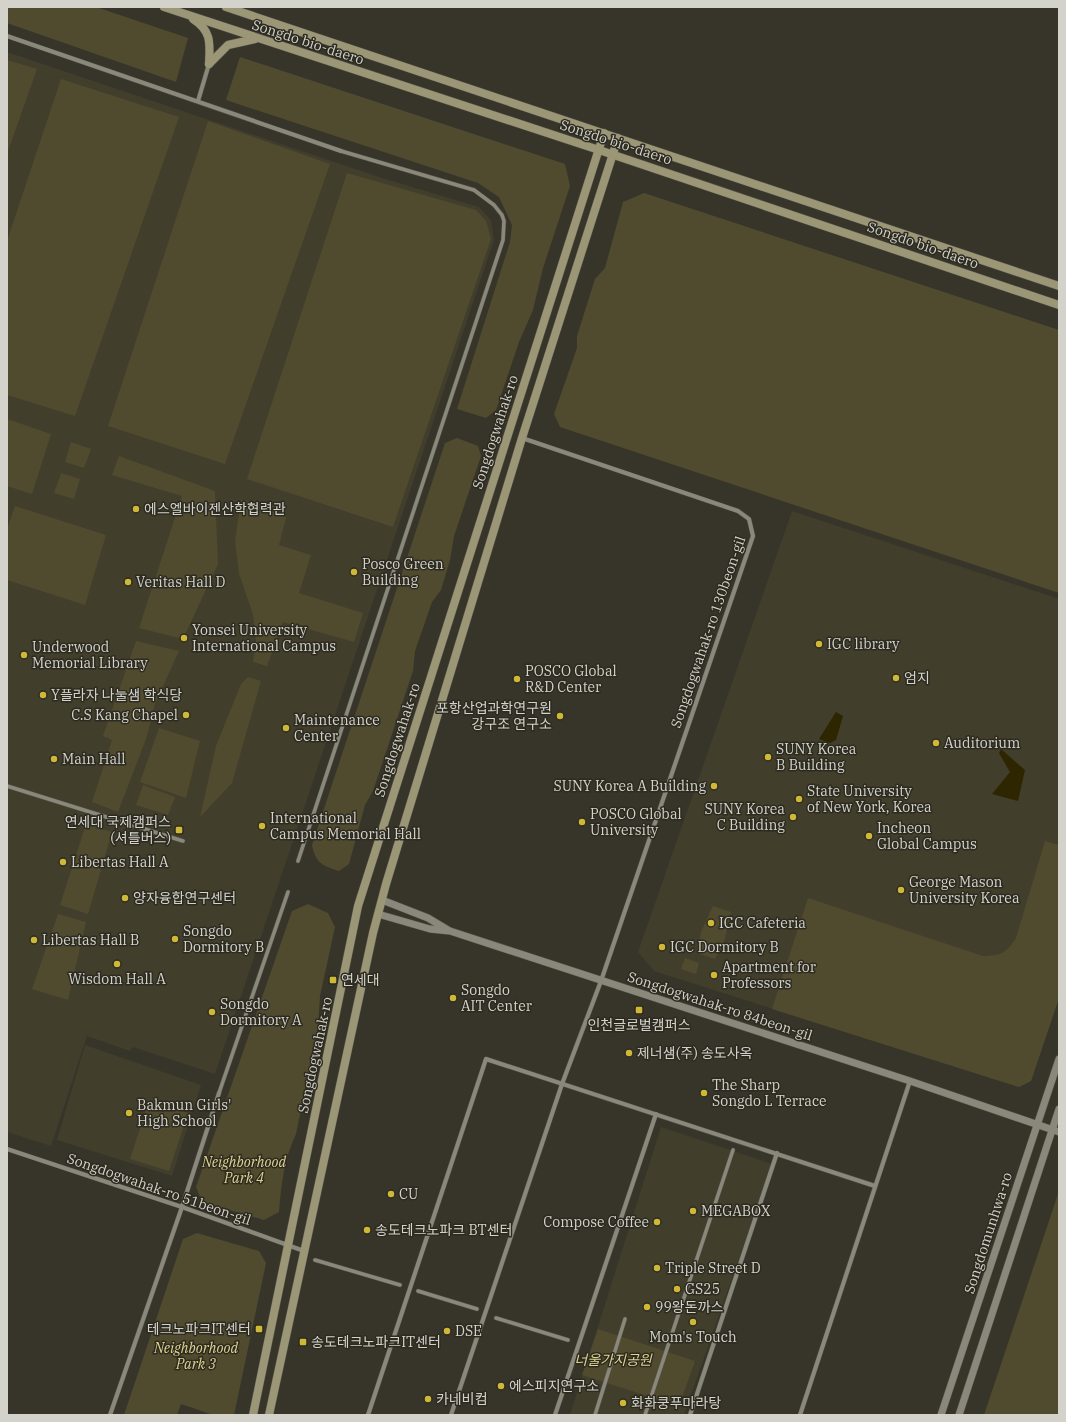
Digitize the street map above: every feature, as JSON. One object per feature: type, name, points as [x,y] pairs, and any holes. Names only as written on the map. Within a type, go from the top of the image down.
[{"type":"main road","name":"Songdo bio-daero","points":[[164,7],[257,39],[599,150],[1059,305]]},
{"type":"main road","name":"Songdo bio-daero","points":[[226,7],[1059,286]]},
{"type":"main road","points":[[186,15],[199,23],[210,40],[209,64]]},
{"type":"main road","points":[[209,64],[228,45],[257,39]]},
{"type":"main road","name":"Songdogwahak-ro","points":[[253,1415],[358,906],[604,133]]},
{"type":"main road","name":"Songdogwahak-ro","points":[[269,1415],[378,914],[522,438],[618,138]]},
{"type":"street","points":[[7,36],[341,151],[474,190],[494,205],[502,215],[504,221],[503,240],[298,861]]},
{"type":"street","points":[[198,101],[209,64]]},
{"type":"street","name":"Songdogwahak-ro 130beon-gil","points":[[452,1415],[562,1084],[601,981],[753,536],[749,519],[738,511],[522,438]]},
{"type":"street","points":[[7,786],[183,841]]},
{"type":"street","points":[[110,1415],[288,892]]},
{"type":"street","points":[[382,900],[428,918],[450,931]]},
{"type":"street","name":"Songdogwahak-ro 84beon-gil","points":[[378,914],[430,929],[450,931],[910,1081],[1056,1131]]},
{"type":"street","name":"Songdomunhwa-ro","points":[[941,1415],[1059,1058]]},
{"type":"street","points":[[368,1415],[486,1059],[875,1186]]},
{"type":"street","points":[[800,1415],[910,1081]]},
{"type":"street","name":"Songdomunhwa-ro","points":[[959,1415],[1056,1131],[1059,1109]]},
{"type":"street","points":[[555,1415],[656,1114]]},
{"type":"street","name":"Songdogwahak-ro 51beon-gil","points":[[7,1149],[182,1207],[304,1251]]},
{"type":"street","points":[[646,1415],[733,1150]]},
{"type":"street","points":[[690,1415],[777,1153]]},
{"type":"street","points":[[315,1260],[400,1285]]},
{"type":"street","points":[[418,1291],[477,1309]]},
{"type":"street","points":[[496,1318],[568,1340]]},
{"type":"street","points":[[594,1415],[604,1390],[625,1319]]},
{"type":"shaded area","name":"Yonsei University International Campus","points":[[7,52],[382,178],[479,207],[491,220],[494,240],[215,1074],[133,1047],[130,1051],[87,1036],[51,1146],[7,1132]]},
{"type":"shaded area","name":"Incheon Global Campus","points":[[792,511],[1059,599],[1059,998],[1031,1081],[1019,1087],[654,971],[638,952]]},
{"type":"shaded area","points":[[836,712],[843,716],[836,740],[830,743],[819,739]]},
{"type":"shaded area","points":[[1001,749],[1025,770],[1018,801],[992,794],[1010,772],[999,753]]},
{"type":"shaded area","name":"Bakmun Girls' High School","points":[[85,1045],[201,1085],[172,1176],[57,1140]]},
{"type":"shaded area","points":[[661,1127],[772,1164],[684,1415],[570,1415]]},
{"type":"green space","points":[[7,7],[96,7],[188,38],[176,82],[7,23]]},
{"type":"green space","points":[[240,57],[565,164],[570,186],[543,268],[533,310],[519,342],[496,410],[486,418],[457,409],[510,242],[512,225],[499,197],[478,183],[226,100]]},
{"type":"green space","points":[[7,60],[37,69],[7,154]]},
{"type":"green space","points":[[61,79],[179,117],[75,416],[7,395],[7,241]]},
{"type":"green space","points":[[208,121],[330,164],[225,464],[108,426]]},
{"type":"green space","points":[[347,173],[476,210],[486,221],[491,239],[393,527],[247,479]]},
{"type":"green space","points":[[644,193],[1059,330],[1059,593],[560,427],[554,414],[577,348],[577,336],[595,279],[605,268],[623,202]]},
{"type":"green space","points":[[7,419],[51,434],[32,494],[7,486]]},
{"type":"green space","points":[[457,438],[478,446],[481,456],[454,536],[450,560],[441,590],[432,602],[415,651],[413,671],[373,791],[365,805],[349,864],[339,871],[320,862],[315,856],[312,845],[445,443]]},
{"type":"green space","points":[[71,442],[91,449],[84,468],[65,462]]},
{"type":"green space","points":[[119,456],[215,491],[218,564],[183,639],[139,628],[182,496],[112,475]]},
{"type":"green space","points":[[61,473],[80,479],[74,499],[54,493]]},
{"type":"green space","points":[[241,500],[283,507],[286,518],[279,545],[311,555],[299,593],[363,613],[354,642],[283,622],[267,666],[253,662],[256,640],[253,614],[239,574],[235,541]]},
{"type":"green space","points":[[15,506],[106,535],[85,605],[7,580],[7,529]]},
{"type":"green space","points":[[136,641],[179,651],[155,704],[146,739],[118,812],[92,802],[112,740],[103,736]]},
{"type":"green space","points":[[248,677],[261,681],[232,783],[200,817],[216,746],[241,684]]},
{"type":"green space","points":[[159,728],[200,741],[186,798],[140,782]]},
{"type":"green space","points":[[143,785],[175,797],[168,815],[136,805]]},
{"type":"green space","points":[[86,824],[112,832],[88,914],[60,905]]},
{"type":"green space","points":[[1045,841],[1059,845],[1059,998],[1031,1081],[1019,1087],[772,1009],[808,898],[983,956],[999,954],[1006,950],[1016,938]]},
{"type":"green space","name":"Neighborhood Park 4","points":[[308,904],[328,913],[335,927],[320,996],[318,1027],[296,1134],[284,1172],[279,1212],[264,1220],[202,1202],[196,1187],[292,911]]},
{"type":"green space","points":[[713,906],[731,912],[724,942],[715,959],[697,953],[701,932]]},
{"type":"green space","points":[[58,914],[86,922],[68,1000],[32,989]]},
{"type":"green space","points":[[685,958],[699,963],[696,974],[681,969]]},
{"type":"green space","points":[[149,1101],[188,1113],[169,1171],[130,1159]]},
{"type":"green space","points":[[1059,1191],[1059,1415],[984,1415]]},
{"type":"green space","name":"Neighborhood Park 3","points":[[197,1233],[259,1251],[266,1263],[234,1415],[213,1415],[181,1404],[177,1415],[124,1415],[183,1239]]},
{"type":"green space","name":"너울가지공원","points":[[598,1329],[695,1361],[679,1406],[582,1375]]},
{"type":"place","name":"에스엘바이젠산학협력관","points":[[136,509]]},
{"type":"place","name":"Posco Green Building","points":[[354,572]]},
{"type":"place","name":"Veritas Hall D","points":[[128,582]]},
{"type":"place","name":"Yonsei University International Campus","points":[[184,638]]},
{"type":"place","name":"IGC library","points":[[819,644]]},
{"type":"place","name":"Underwood Memorial Library","points":[[24,655]]},
{"type":"place","name":"엄지","points":[[896,678]]},
{"type":"place","name":"POSCO Global R&D Center","points":[[517,679]]},
{"type":"place","name":"Y플라자 나눌샘 학식당","points":[[43,695]]},
{"type":"place","name":"C.S Kang Chapel","points":[[186,715]]},
{"type":"place","name":"포항산업과학연구원 강구조 연구소","points":[[560,716]]},
{"type":"place","name":"Maintenance Center","points":[[286,728]]},
{"type":"place","name":"Auditorium","points":[[936,743]]},
{"type":"place","name":"SUNY Korea B Building","points":[[768,757]]},
{"type":"place","name":"Main Hall","points":[[54,759]]},
{"type":"place","name":"SUNY Korea A Building","points":[[714,786]]},
{"type":"place","name":"State University of New York, Korea","points":[[799,799]]},
{"type":"place","name":"SUNY Korea C Building","points":[[793,817]]},
{"type":"place","name":"POSCO Global University","points":[[582,822]]},
{"type":"place","name":"International Campus Memorial Hall","points":[[262,826]]},
{"type":"place","name":"연세대 국제캠퍼스 (셔틀버스)","points":[[179,830]]},
{"type":"place","name":"Incheon Global Campus","points":[[869,836]]},
{"type":"place","name":"Libertas Hall A","points":[[63,862]]},
{"type":"place","name":"George Mason University Korea","points":[[901,890]]},
{"type":"place","name":"양자융합연구센터","points":[[125,898]]},
{"type":"place","name":"IGC Cafeteria","points":[[711,923]]},
{"type":"place","name":"Songdo Dormitory B","points":[[175,939]]},
{"type":"place","name":"Libertas Hall B","points":[[34,940]]},
{"type":"place","name":"IGC Dormitory B","points":[[662,947]]},
{"type":"place","name":"Wisdom Hall A","points":[[117,964]]},
{"type":"place","name":"Apartment for Professors","points":[[714,975]]},
{"type":"place","name":"연세대","points":[[333,980]]},
{"type":"place","name":"Songdo AIT Center","points":[[453,998]]},
{"type":"place","name":"인천글로벌캠퍼스","points":[[639,1010]]},
{"type":"place","name":"Songdo Dormitory A","points":[[212,1012]]},
{"type":"place","name":"제너샘(주) 송도사옥","points":[[629,1053]]},
{"type":"place","name":"The Sharp Songdo L Terrace","points":[[704,1093]]},
{"type":"place","name":"Bakmun Girls' High School","points":[[129,1113]]},
{"type":"place","name":"CU","points":[[391,1194]]},
{"type":"place","name":"MEGABOX","points":[[693,1211]]},
{"type":"place","name":"Compose Coffee","points":[[657,1222]]},
{"type":"place","name":"송도테크노파크 BT센터","points":[[367,1230]]},
{"type":"place","name":"Triple Street D","points":[[657,1268]]},
{"type":"place","name":"GS25","points":[[677,1289]]},
{"type":"place","name":"99왕돈까스","points":[[647,1307]]},
{"type":"place","name":"Mom's Touch","points":[[693,1322]]},
{"type":"place","name":"테크노파크IT센터","points":[[259,1329]]},
{"type":"place","name":"DSE","points":[[447,1331]]},
{"type":"place","name":"송도테크노파크IT센터","points":[[303,1342]]},
{"type":"place","name":"에스피지연구소","points":[[501,1386]]},
{"type":"place","name":"카네비컴","points":[[428,1399]]},
{"type":"place","name":"화화쿵푸마라탕","points":[[623,1403]]}]
